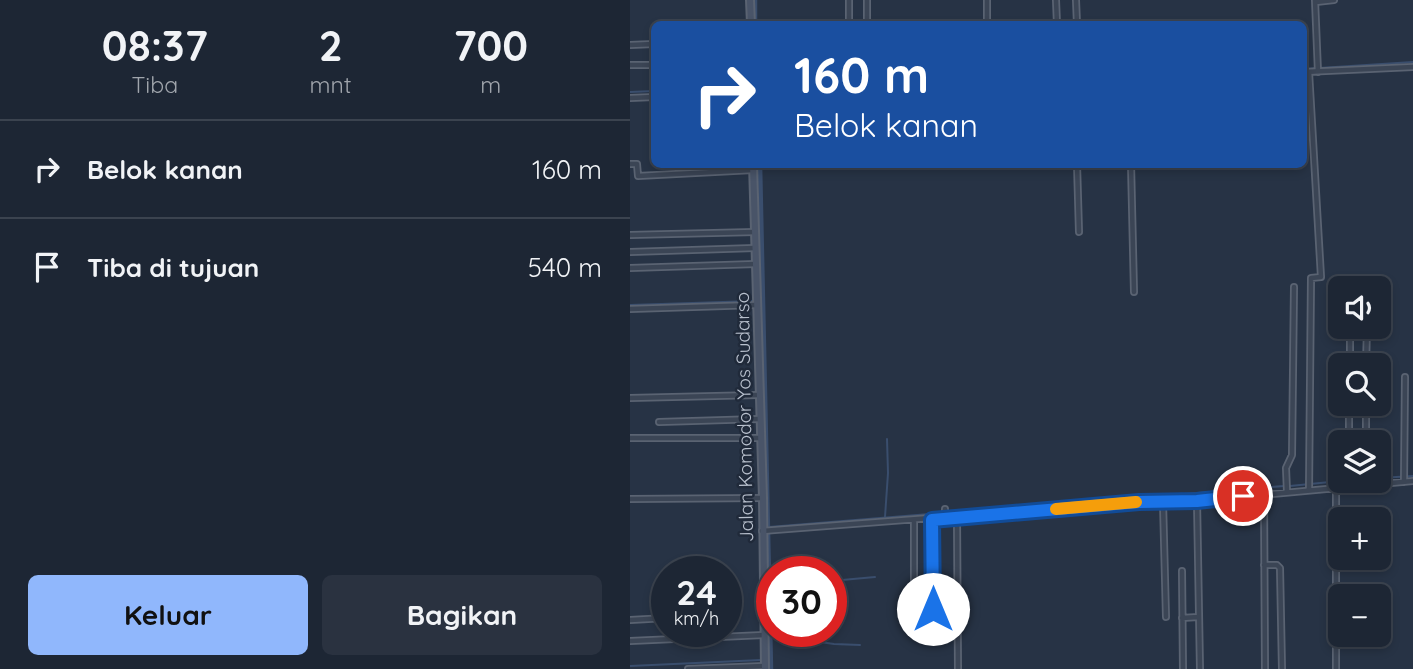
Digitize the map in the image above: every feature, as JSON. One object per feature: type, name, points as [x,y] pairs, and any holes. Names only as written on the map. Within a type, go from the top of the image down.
[{"type":"street","points":[[750,0],[751,21]]},
{"type":"street","points":[[849,0],[849,21]]},
{"type":"street","points":[[867,0],[867,21]]},
{"type":"street","points":[[987,0],[988,21]]},
{"type":"street","points":[[1056,0],[1057,21]]},
{"type":"street","points":[[1076,0],[1077,21]]},
{"type":"street","points":[[1318,69],[1315,1],[1334,0]]},
{"type":"street","points":[[630,45],[651,44]]},
{"type":"street","points":[[630,65],[651,65]]},
{"type":"street","points":[[1307,72],[1318,69],[1413,67]]},
{"type":"street","points":[[1307,86],[1321,277],[1311,278],[1309,486]]},
{"type":"street","points":[[630,99],[651,97]]},
{"type":"street","points":[[630,164],[637,164],[638,176],[740,168]]},
{"type":"street","name":"Jalan Komodor Yos Sudarso","points":[[753,168],[763,556]]},
{"type":"street","points":[[1077,168],[1079,232]]},
{"type":"street","points":[[1130,168],[1134,292]]},
{"type":"street","points":[[630,235],[755,232]]},
{"type":"street","points":[[630,252],[756,248]]},
{"type":"street","points":[[630,268],[756,264]]},
{"type":"street","points":[[1286,488],[1286,468],[1292,455],[1294,287]]},
{"type":"street","points":[[630,309],[756,302]]},
{"type":"street","points":[[1404,479],[1405,377]]},
{"type":"street","points":[[630,398],[758,395]]},
{"type":"street","points":[[659,422],[759,419]]},
{"type":"street","points":[[630,438],[760,438]]},
{"type":"street","points":[[1391,480],[1413,481]]},
{"type":"street","points":[[763,531],[932,520],[945,513],[957,517],[1197,501],[1264,494],[1272,489],[1328,487]]},
{"type":"street","points":[[1336,493],[1336,669]]},
{"type":"street","points":[[1264,494],[1265,669]]},
{"type":"street","points":[[630,499],[763,498]]},
{"type":"street","points":[[1197,501],[1200,669]]},
{"type":"street","points":[[1163,502],[1166,617]]},
{"type":"street","points":[[957,517],[958,669]]},
{"type":"street","points":[[932,520],[933,609]]},
{"type":"street","points":[[914,521],[914,628]]},
{"type":"street","points":[[1264,565],[1278,565],[1280,568],[1282,669]]},
{"type":"street","points":[[1182,570],[1183,669]]},
{"type":"street","points":[[1182,618],[1198,617]]},
{"type":"street","points":[[630,620],[651,619]]},
{"type":"street","points":[[630,641],[756,635]]},
{"type":"street","name":"Jalan Komodor Yos Sudarso","points":[[764,647],[765,667]]},
{"type":"street","points":[[688,669],[694,665],[721,664],[765,667]]},
{"type":"waterway","points":[[755,0],[755,21]]},
{"type":"waterway","points":[[1307,69],[1413,62]]},
{"type":"waterway","points":[[630,92],[651,91]]},
{"type":"waterway","points":[[760,168],[771,669]]},
{"type":"waterway","points":[[630,305],[754,301]]},
{"type":"waterway","points":[[885,517],[887,439]]},
{"type":"waterway","points":[[1391,477],[1413,476]]},
{"type":"waterway","points":[[1290,486],[1328,482]]},
{"type":"waterway","points":[[948,513],[1284,486]]},
{"type":"waterway","points":[[769,527],[942,513]]},
{"type":"waterway","points":[[847,580],[875,577]]},
{"type":"waterway","points":[[847,644],[860,645]]},
{"type":"waterway","points":[[630,666],[761,660]]},
{"type":"slow traffic","points":[[1056,509],[1136,502]]},
{"type":"route","points":[[933,609],[932,520],[1243,496]]}]
